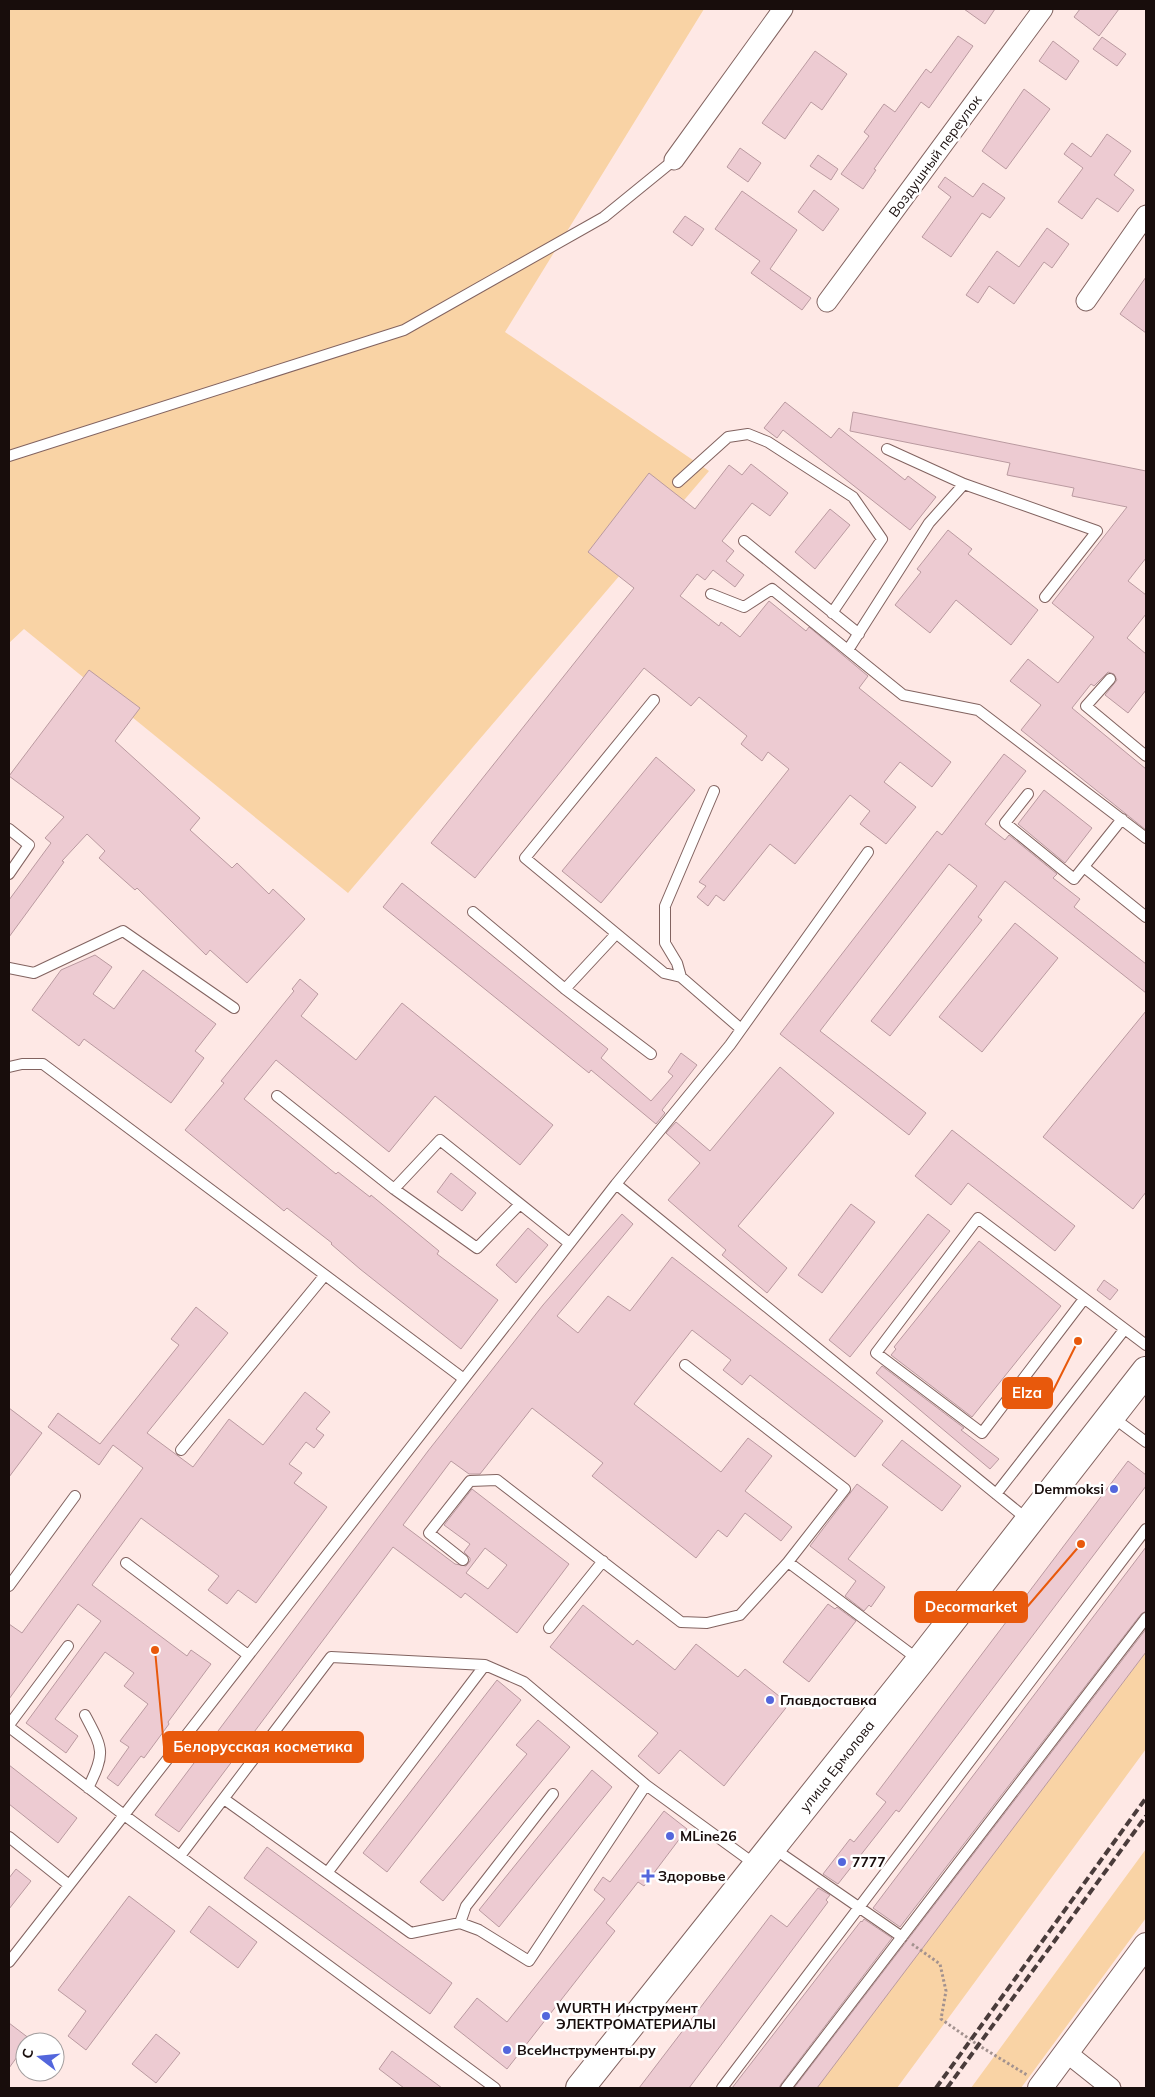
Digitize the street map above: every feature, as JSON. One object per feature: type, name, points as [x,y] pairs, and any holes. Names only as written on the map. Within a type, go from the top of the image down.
[{"type":"main road","name":"улица Ермолова","points":[[580,2088],[920,1660],[1146,1371]]},
{"type":"street","points":[[674,160],[783,9]]},
{"type":"street","name":"Воздушный переулок","points":[[827,302],[1043,9]]},
{"type":"street","points":[[1086,301],[1146,215]]},
{"type":"street","points":[[1042,2086],[1146,1945]]},
{"type":"street","points":[[1067,2053],[1111,2088]]},
{"type":"lane","points":[[9,456],[404,330],[604,217],[674,160]]},
{"type":"lane","points":[[678,482],[728,437],[748,434],[768,442],[853,496],[882,539],[832,613]]},
{"type":"lane","points":[[887,449],[964,484],[1097,531],[1046,597]]},
{"type":"lane","points":[[848,650],[930,523],[964,484]]},
{"type":"lane","points":[[744,542],[859,634]]},
{"type":"lane","points":[[711,594],[744,607],[772,589],[903,695],[978,710],[1146,838]]},
{"type":"lane","points":[[1110,679],[1086,706],[1146,756]]},
{"type":"lane","points":[[654,700],[525,858],[664,973],[681,977],[741,1029]]},
{"type":"lane","points":[[681,977],[677,963],[665,943],[666,906],[714,791]]},
{"type":"lane","points":[[1028,794],[1005,823],[1074,879],[1122,819]]},
{"type":"lane","points":[[9,829],[29,845],[9,874]]},
{"type":"lane","points":[[9,1962],[616,1184],[741,1029],[868,852]]},
{"type":"lane","points":[[1084,867],[1146,917]]},
{"type":"lane","points":[[473,912],[565,989],[651,1054]]},
{"type":"lane","points":[[9,968],[34,973],[123,931],[234,1008]]},
{"type":"lane","points":[[565,989],[616,934]]},
{"type":"lane","points":[[9,1068],[22,1064],[42,1064],[464,1378]]},
{"type":"lane","points":[[277,1096],[394,1189],[477,1248],[520,1204]]},
{"type":"lane","points":[[394,1189],[440,1140],[570,1244]]},
{"type":"lane","points":[[616,1184],[1029,1521]]},
{"type":"lane","points":[[1084,1299],[982,1433],[876,1353],[978,1218],[1146,1345]]},
{"type":"lane","points":[[181,1450],[325,1275]]},
{"type":"lane","points":[[996,1494],[1124,1330]]},
{"type":"lane","points":[[463,1560],[429,1533],[470,1482],[497,1480],[681,1622],[707,1623],[740,1615],[788,1562],[845,1489],[685,1366]]},
{"type":"lane","points":[[1111,1416],[1146,1442]]},
{"type":"lane","points":[[9,1586],[75,1496]]},
{"type":"lane","points":[[722,2088],[1146,1529]]},
{"type":"lane","points":[[549,1628],[603,1561]]},
{"type":"lane","points":[[788,1562],[920,1660]]},
{"type":"lane","points":[[126,1563],[248,1656]]},
{"type":"lane","points":[[786,2088],[1146,1618]]},
{"type":"lane","points":[[68,1646],[9,1726],[124,1815],[495,2088]]},
{"type":"lane","points":[[180,1856],[331,1657],[484,1665],[524,1682],[646,1785],[765,1856],[860,1908],[902,1937]]},
{"type":"lane","points":[[327,1873],[484,1665]]},
{"type":"lane","points":[[85,1715],[101,1745],[98,1768],[88,1788]]},
{"type":"lane","points":[[224,1799],[411,1933],[460,1923],[479,1930],[529,1961],[646,1785]]},
{"type":"lane","points":[[460,1923],[466,1906],[553,1794]]},
{"type":"lane","points":[[9,1837],[69,1885]]},
{"type":"path","points":[[902,1937],[940,1964],[946,1991],[941,2019],[1042,2086]]},
{"type":"shaded area","points":[[9,9],[704,9],[505,332],[709,471],[348,893],[24,629],[9,643]]},
{"type":"shaded area","points":[[1146,1652],[1146,1749],[897,2088],[816,2088]]},
{"type":"shaded area","points":[[1146,1849],[1146,1918],[1021,2088],[971,2088]]},
{"type":"building","points":[[964,9],[995,9],[985,24]]},
{"type":"building","points":[[1080,9],[1119,9],[1099,36],[1074,17]]},
{"type":"building","points":[[958,36],[973,46],[929,108],[921,102],[874,169],[876,170],[863,189],[841,174],[869,136],[864,132],[884,104],[895,112],[926,69],[931,73]]},
{"type":"building","points":[[1102,37],[1126,54],[1117,66],[1093,49]]},
{"type":"building","points":[[1053,41],[1079,61],[1066,80],[1039,61]]},
{"type":"building","points":[[815,51],[847,74],[822,110],[811,102],[785,139],[762,123]]},
{"type":"building","points":[[1024,89],[1050,109],[1006,169],[982,151]]},
{"type":"building","points":[[1107,134],[1131,151],[1114,175],[1134,190],[1118,212],[1097,198],[1082,219],[1058,202],[1083,168],[1064,154],[1072,143],[1091,157]]},
{"type":"building","points":[[740,148],[761,163],[748,182],[727,167]]},
{"type":"building","points":[[818,155],[838,169],[831,180],[810,166]]},
{"type":"building","points":[[945,177],[973,197],[983,183],[1005,198],[990,218],[982,213],[951,257],[922,237],[951,197],[938,187]]},
{"type":"building","points":[[814,190],[839,209],[823,231],[798,212]]},
{"type":"building","points":[[742,191],[797,230],[770,269],[811,298],[802,310],[751,273],[760,261],[715,229]]},
{"type":"building","points":[[685,216],[704,229],[692,246],[673,232]]},
{"type":"building","points":[[1047,228],[1069,244],[1052,268],[1044,262],[1014,304],[989,286],[978,303],[966,295],[997,251],[1019,267]]},
{"type":"building","points":[[1146,277],[1146,333],[1120,314]]},
{"type":"building","points":[[785,402],[831,438],[839,428],[905,480],[908,476],[936,497],[910,530],[783,430],[777,438],[764,428]]},
{"type":"building","points":[[853,412],[1146,471],[1146,558],[1128,581],[1146,595],[1146,614],[1127,638],[1146,654],[1146,690],[1128,713],[1105,695],[1117,680],[1114,674],[1108,672],[1094,686],[1091,684],[1072,708],[1146,769],[1146,830],[1021,730],[1041,705],[1010,681],[1028,659],[1058,683],[1094,637],[1052,603],[1127,507],[1072,496],[1074,488],[1007,475],[1010,463],[850,431]]},
{"type":"building","points":[[751,464],[788,493],[770,516],[752,503],[722,541],[734,551],[726,561],[744,575],[735,587],[713,570],[705,580],[697,574],[680,596],[719,626],[721,622],[740,637],[769,601],[806,631],[809,627],[868,676],[859,688],[951,762],[932,787],[900,762],[884,782],[916,807],[886,844],[860,824],[870,811],[850,795],[795,864],[770,844],[724,901],[716,895],[708,906],[697,897],[706,886],[699,882],[789,769],[768,752],[762,761],[741,744],[747,736],[699,697],[691,706],[644,668],[475,878],[431,843],[634,588],[588,552],[649,473],[695,509],[729,465],[742,475]]},
{"type":"building","points":[[830,509],[850,525],[815,569],[795,552]]},
{"type":"building","points":[[948,530],[972,549],[968,554],[1038,610],[1011,645],[956,600],[930,633],[895,605],[921,572],[917,569]]},
{"type":"building","points":[[89,670],[140,708],[115,741],[200,818],[190,830],[232,868],[237,863],[269,894],[273,889],[305,919],[247,983],[210,950],[206,955],[137,888],[135,890],[99,858],[105,851],[87,834],[62,861],[64,862],[9,937],[9,900],[51,843],[45,838],[64,817],[9,776]]},
{"type":"building","points":[[1004,754],[1026,771],[985,824],[1005,840],[1009,835],[1057,874],[1053,878],[1080,899],[1074,907],[1146,964],[1146,993],[1005,881],[978,917],[982,920],[890,1036],[871,1021],[977,886],[949,864],[820,1031],[926,1113],[909,1135],[780,1034],[937,831],[942,835]]},
{"type":"building","points":[[656,757],[695,790],[601,903],[562,871]]},
{"type":"building","points":[[1044,790],[1092,828],[1065,863],[1018,824]]},
{"type":"building","points":[[402,883],[608,1049],[601,1058],[651,1101],[673,1076],[668,1072],[681,1053],[697,1065],[662,1110],[665,1113],[656,1124],[591,1070],[589,1073],[383,907]]},
{"type":"building","points":[[1015,923],[1058,958],[982,1052],[939,1017]]},
{"type":"building","points":[[95,955],[112,967],[93,994],[114,1009],[143,970],[216,1024],[195,1051],[204,1058],[171,1103],[84,1039],[79,1046],[32,1010],[61,970]]},
{"type":"building","points":[[300,979],[318,994],[301,1016],[356,1060],[402,1003],[553,1125],[520,1165],[435,1096],[389,1152],[276,1060],[244,1099],[336,1174],[338,1172],[370,1197],[371,1195],[439,1251],[437,1254],[498,1300],[461,1349],[360,1269],[332,1243],[287,1208],[284,1211],[185,1130],[224,1083],[221,1081],[294,991],[292,989]]},
{"type":"building","points":[[1146,1011],[1146,1192],[1133,1209],[1043,1137]]},
{"type":"building","points":[[780,1067],[834,1113],[738,1226],[787,1268],[767,1293],[722,1255],[726,1250],[668,1200],[700,1163],[666,1133],[676,1122],[710,1151]]},
{"type":"building","points":[[952,1130],[1075,1226],[1055,1251],[968,1183],[951,1205],[915,1176]]},
{"type":"building","points":[[451,1173],[476,1193],[462,1211],[437,1192]]},
{"type":"building","points":[[851,1204],[875,1222],[822,1293],[798,1275]]},
{"type":"building","points":[[622,1214],[633,1224],[557,1316],[578,1333],[608,1296],[630,1311],[672,1257],[883,1421],[855,1457],[750,1375],[742,1385],[723,1370],[731,1360],[692,1330],[634,1404],[721,1472],[748,1438],[772,1456],[745,1491],[792,1527],[781,1541],[745,1513],[727,1537],[718,1530],[696,1558],[592,1476],[603,1463],[532,1408],[480,1474],[469,1474],[451,1461],[403,1525],[455,1564],[466,1566],[470,1558],[464,1552],[470,1544],[444,1525],[472,1489],[569,1564],[517,1633],[465,1593],[461,1598],[393,1547],[179,1832],[155,1815],[428,1451],[543,1305]],"holes":[[[485,1548],[507,1565],[488,1589],[466,1573]]]},
{"type":"building","points":[[928,1214],[950,1231],[850,1357],[829,1340]]},
{"type":"building","points":[[528,1228],[548,1245],[516,1283],[496,1265]]},
{"type":"building","points":[[979,1241],[1061,1306],[972,1417],[891,1355],[896,1349],[894,1347]]},
{"type":"building","points":[[1104,1280],[1118,1290],[1110,1300],[1097,1290]]},
{"type":"building","points":[[196,1307],[228,1333],[147,1433],[193,1467],[229,1419],[263,1445],[305,1392],[330,1412],[316,1429],[324,1435],[314,1448],[306,1442],[289,1464],[302,1473],[294,1483],[327,1507],[256,1603],[238,1590],[227,1604],[208,1590],[219,1576],[141,1518],[92,1585],[187,1656],[191,1650],[211,1664],[144,1758],[141,1756],[118,1786],[107,1778],[129,1747],[120,1741],[148,1704],[124,1686],[134,1673],[105,1652],[55,1719],[78,1736],[66,1753],[26,1723],[101,1621],[78,1604],[9,1699],[9,1624],[22,1633],[143,1468],[113,1445],[99,1465],[48,1427],[58,1413],[100,1444],[179,1345],[171,1339]]},
{"type":"building","points":[[882,1366],[964,1428],[961,1430],[999,1459],[990,1469],[876,1373]]},
{"type":"building","points":[[9,1408],[42,1433],[9,1477]]},
{"type":"building","points":[[902,1440],[961,1486],[942,1511],[882,1465]]},
{"type":"building","points":[[1128,1461],[1146,1475],[1146,1486],[899,1812],[896,1810],[838,1884],[823,1874],[850,1839],[854,1842],[886,1802],[876,1794]]},
{"type":"building","points":[[857,1484],[888,1507],[848,1559],[885,1587],[871,1607],[869,1605],[864,1611],[845,1596],[856,1581],[810,1546]]},
{"type":"building","points":[[1146,1547],[1146,1611],[1141,1614],[900,1927],[873,1908]]},
{"type":"building","points":[[828,1604],[835,1609],[837,1607],[856,1621],[809,1682],[783,1662]]},
{"type":"building","points":[[583,1605],[633,1645],[637,1640],[675,1670],[696,1644],[738,1677],[745,1669],[789,1704],[724,1786],[680,1750],[659,1774],[638,1756],[658,1733],[550,1647]]},
{"type":"building","points":[[1146,1629],[1146,1652],[817,2088],[794,2088]]},
{"type":"building","points":[[497,1680],[521,1700],[387,1872],[363,1853]]},
{"type":"building","points":[[538,1720],[570,1747],[443,1901],[420,1882],[527,1754],[516,1745]]},
{"type":"building","points":[[9,1765],[77,1818],[58,1843],[9,1804]]},
{"type":"building","points":[[592,1770],[612,1787],[499,1927],[479,1910]]},
{"type":"building","points":[[664,1811],[687,1829],[644,1886],[638,1882],[606,1923],[615,1931],[507,2069],[454,2027],[477,1998],[507,2022],[605,1899],[594,1890],[603,1877],[610,1882]]},
{"type":"building","points":[[267,1847],[452,1983],[430,2014],[244,1878]]},
{"type":"building","points":[[16,1869],[31,1881],[9,1909],[9,1878]]},
{"type":"building","points":[[818,1888],[830,1895],[826,1900],[828,1902],[689,2088],[639,2088],[771,1915],[787,1927]]},
{"type":"building","points":[[129,1896],[175,1931],[86,2050],[68,2036],[86,2011],[58,1990]]},
{"type":"building","points":[[209,1906],[257,1942],[238,1968],[190,1932]]},
{"type":"building","points":[[864,1919],[892,1938],[779,2088],[732,2088],[861,1921]]},
{"type":"building","points":[[9,2023],[21,2032],[15,2032],[15,2060],[9,2068]]},
{"type":"building","points":[[156,2034],[180,2053],[156,2083],[132,2064]]},
{"type":"building","points":[[392,2051],[442,2088],[404,2088],[379,2069]]},
{"type":"railway","points":[[936,2088],[1146,1798]]},
{"type":"railway","points":[[947,2088],[1146,1816]]},
{"type":"place","name":"Elza","points":[[1078,1341]]},
{"type":"place","name":"Demmoksi","points":[[1114,1489]]},
{"type":"place","name":"Decormarket","points":[[1081,1544]]},
{"type":"place","name":"Белорусская косметика","points":[[155,1650]]},
{"type":"place","name":"Главдоставка","points":[[770,1700]]},
{"type":"place","name":"MLine26","points":[[670,1836]]},
{"type":"place","name":"7777","points":[[842,1862]]},
{"type":"place","name":"Здоровье","points":[[648,1876]]},
{"type":"place","name":"WURTH Инструмент ЭЛЕКТРОМАТЕРИАЛЫ","points":[[546,2016]]},
{"type":"place","name":"ВсеИнструменты.ру","points":[[507,2050]]}]
